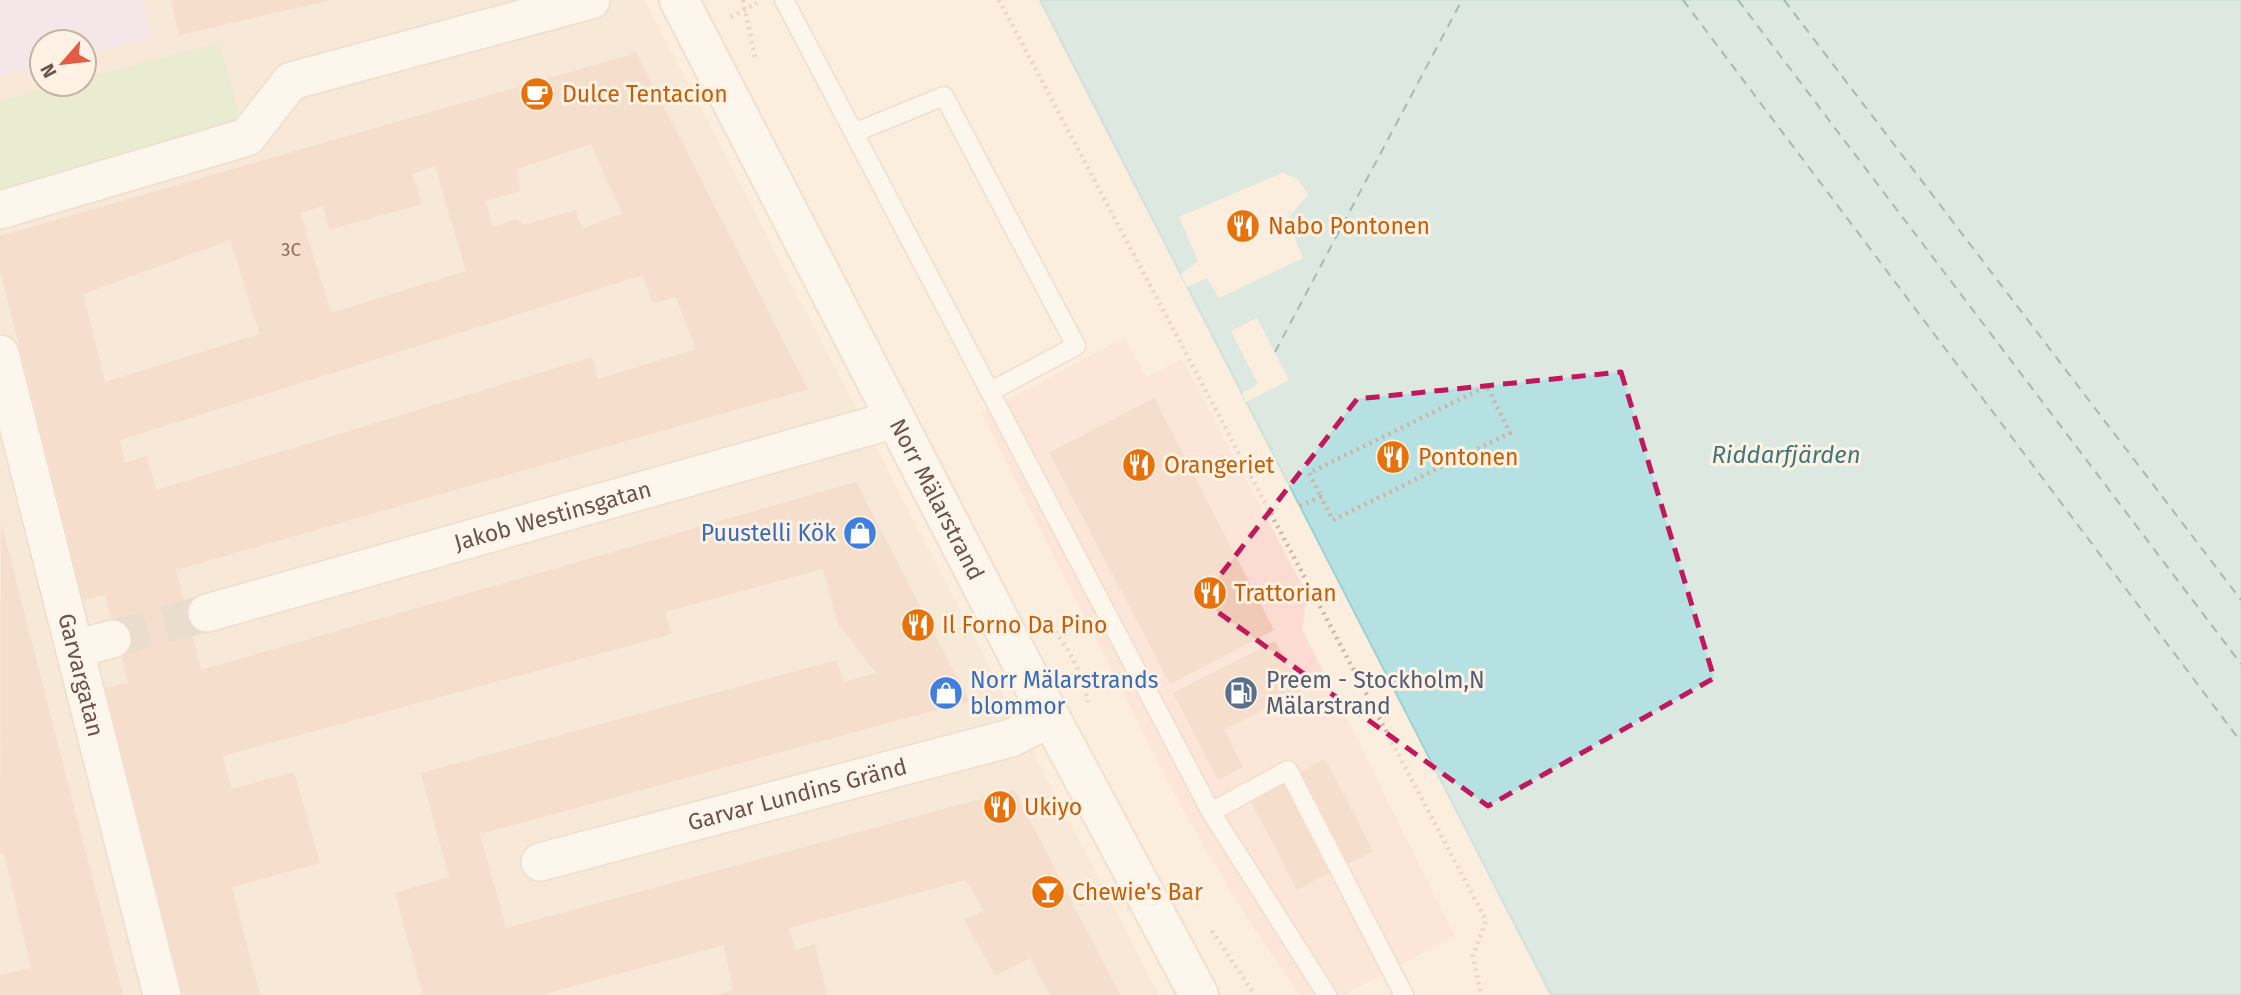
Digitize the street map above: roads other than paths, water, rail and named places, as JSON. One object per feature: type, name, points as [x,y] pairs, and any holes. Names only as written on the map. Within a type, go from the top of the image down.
[{"type":"street","points":[[0,210],[247,137],[291,81],[591,0]]},
{"type":"street","name":"Norr Mälarstrand","points":[[679,0],[1051,718],[1199,995]]},
{"type":"street","name":"Garvargatan","points":[[0,354],[163,995]]},
{"type":"street","name":"Jakob Westinsgatan","points":[[207,613],[896,419]]},
{"type":"street","points":[[75,649],[112,639]]},
{"type":"street","name":"Garvar Lundins Gränd","points":[[540,862],[1011,738],[1051,718]]},
{"type":"lane","points":[[784,0],[856,132],[1212,812],[1327,995]]},
{"type":"lane","points":[[856,132],[944,96],[1076,346],[991,391]]},
{"type":"lane","points":[[1212,812],[1288,770],[1404,995]]},
{"type":"water","name":"Riddarfjärden","points":[[1040,0],[2241,0],[2241,995],[1551,995]]},
{"type":"tunnel","points":[[112,639],[207,613]]},
{"type":"place","name":"Dulce Tentacion","points":[[537,94]]},
{"type":"place","name":"Nabo Pontonen","points":[[1243,226]]},
{"type":"place","name":"Pontonen","points":[[1393,457]]},
{"type":"place","name":"Orangeriet","points":[[1139,465]]},
{"type":"place","name":"Puustelli Kök","points":[[860,533]]},
{"type":"place","name":"Trattorian","points":[[1210,593]]},
{"type":"place","name":"Il Forno Da Pino","points":[[918,625]]},
{"type":"place","name":"Norr Mälarstrands blommor","points":[[946,693]]},
{"type":"place","name":"Preem - Stockholm,N Mälarstrand","points":[[1241,693]]},
{"type":"place","name":"Ukiyo","points":[[1000,807]]},
{"type":"place","name":"Chewie's Bar","points":[[1048,892]]}]
